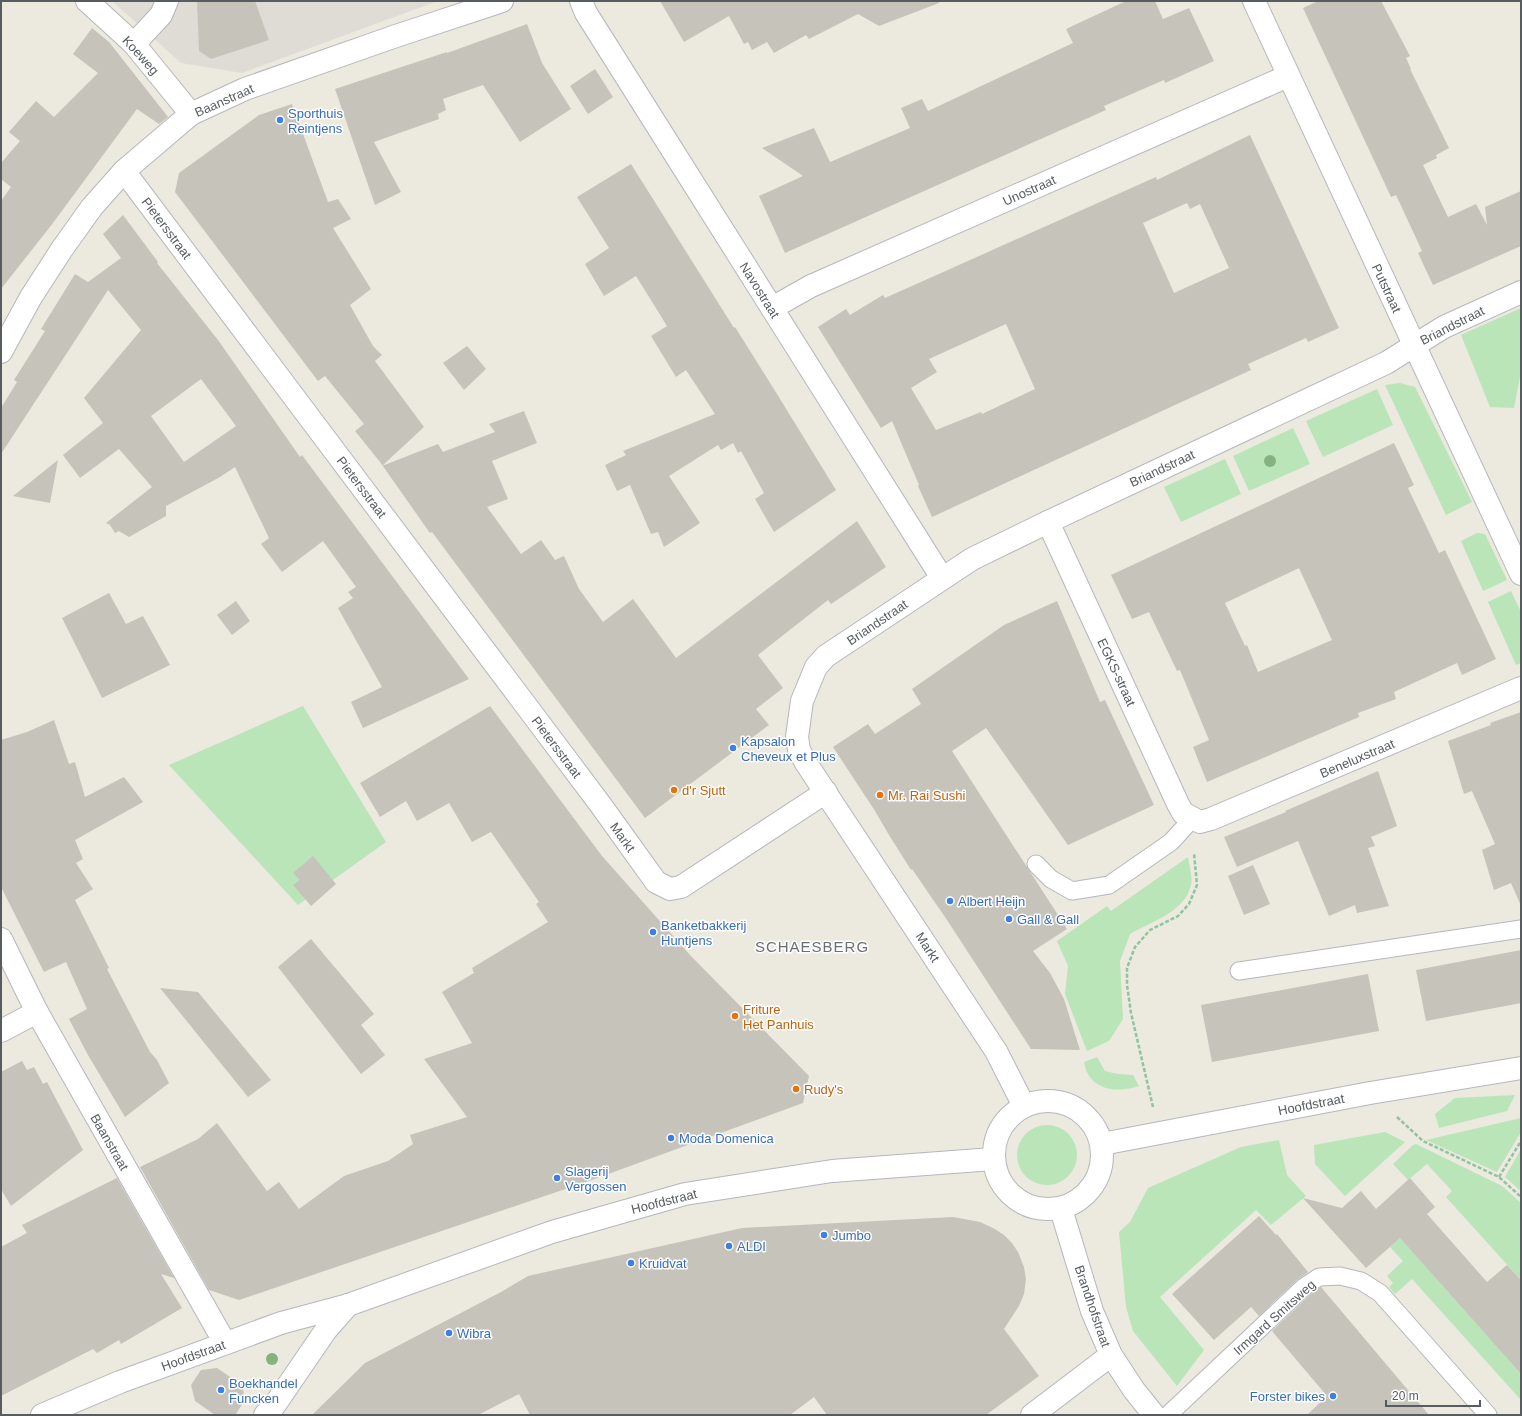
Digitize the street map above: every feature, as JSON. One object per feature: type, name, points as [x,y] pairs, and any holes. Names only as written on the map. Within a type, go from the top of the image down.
[{"type":"street","name":"Koeweg","points":[[87,1],[134,44],[191,114]]},
{"type":"street","points":[[134,44],[161,15],[167,1]]},
{"type":"street","name":"Baanstraat","points":[[1,352],[31,297],[62,249],[92,208],[124,171],[191,114],[245,89],[396,36],[502,1]]},
{"type":"street","name":"Navostraat","points":[[580,1],[586,13],[942,578]]},
{"type":"street","name":"Putstraat","points":[[1254,1],[1521,574]]},
{"type":"street","name":"Unostraat","points":[[772,308],[811,286],[1288,76]]},
{"type":"street","name":"Pietersstraat","points":[[124,171],[600,804]]},
{"type":"street","name":"Briandstraat","points":[[816,667],[826,656],[972,559],[1386,362],[1444,327],[1521,292]]},
{"type":"street","name":"EGKS-straat","points":[[1048,522],[1178,804],[1183,813],[1192,819]]},
{"type":"street","name":"Markt","points":[[816,667],[802,701],[797,737],[799,750],[996,1051],[1024,1106]]},
{"type":"street","name":"Beneluxstraat","points":[[1192,819],[1200,822],[1211,819],[1521,688]]},
{"type":"street","name":"Markt","points":[[600,804],[656,882],[670,890],[681,887],[826,792]]},
{"type":"street","name":"Baanstraat","points":[[1,939],[37,1012],[225,1343]]},
{"type":"street","points":[[1,1031],[37,1012]]},
{"type":"street","name":"Hoofdstraat","points":[[1102,1144],[1370,1093],[1521,1068]]},
{"type":"street","points":[[1043,1100],[1063,1102],[1081,1111],[1094,1126],[1102,1144],[1103,1161],[1098,1177],[1089,1192],[1076,1202],[1061,1209],[1042,1210],[1023,1204],[1008,1193],[998,1177],[993,1159],[994,1146],[1004,1122],[1013,1113],[1024,1106],[1043,1100]]},
{"type":"street","name":"Hoofdstraat","points":[[42,1415],[120,1382],[281,1323],[348,1305],[552,1232],[685,1194],[832,1170],[993,1159]]},
{"type":"street","name":"Brandhofstraat","points":[[1061,1209],[1092,1311],[1111,1355],[1134,1390],[1154,1415]]},
{"type":"street","name":"Hoofdstraat","points":[[264,1415],[282,1394],[326,1330],[348,1305]]},
{"type":"street","points":[[1032,1415],[1111,1355]]},
{"type":"lane","points":[[1036,864],[1051,879],[1072,891],[1109,885],[1172,842],[1192,819]]},
{"type":"lane","points":[[1239,972],[1521,928]]},
{"type":"lane","name":"Irmgard Smitsweg","points":[[1168,1415],[1304,1287],[1319,1277],[1340,1276],[1361,1281],[1380,1293],[1488,1415]]},
{"type":"path","points":[[1159,1133],[1131,1013],[1127,985],[1127,968],[1135,947],[1150,930],[1178,916],[1189,904],[1195,891],[1197,885],[1192,819]]},
{"type":"path","points":[[1370,1093],[1423,1141],[1499,1176],[1521,1197]]},
{"type":"path","points":[[1499,1176],[1521,1140]]},
{"type":"shaded area","points":[[112,1],[438,1],[242,73],[181,63]]},
{"type":"green space","points":[[1521,308],[1521,371],[1514,408],[1490,407],[1461,335]]},
{"type":"green space","points":[[1400,383],[1415,387],[1472,502],[1446,515],[1385,385]]},
{"type":"green space","points":[[1377,389],[1393,425],[1323,457],[1306,421]]},
{"type":"green space","points":[[1293,428],[1310,464],[1249,491],[1233,456]]},
{"type":"green space","points":[[1225,459],[1241,494],[1181,522],[1164,487]]},
{"type":"green space","points":[[1477,533],[1485,534],[1507,580],[1483,591],[1461,541]]},
{"type":"green space","points":[[1511,591],[1521,612],[1521,663],[1516,665],[1488,602]]},
{"type":"green space","points":[[303,706],[386,842],[298,905],[169,765]]},
{"type":"green space","points":[[1188,857],[1191,885],[1188,894],[1182,902],[1166,915],[1130,934],[1120,961],[1123,1019],[1109,1041],[1087,1051],[1065,994],[1068,966],[1057,941],[1107,906],[1111,911]]},
{"type":"green space","points":[[1097,1057],[1105,1071],[1133,1075],[1139,1086],[1118,1090],[1104,1087],[1092,1080],[1086,1070],[1084,1062]]},
{"type":"green space","points":[[1515,1095],[1507,1111],[1439,1128],[1435,1114],[1455,1098]]},
{"type":"green space","points":[[1521,1118],[1521,1132],[1497,1172],[1426,1140]]},
{"type":"green space","points":[[1047,1125],[1063,1130],[1068,1134],[1072,1139],[1077,1155],[1072,1171],[1068,1176],[1063,1180],[1047,1185],[1031,1180],[1026,1176],[1022,1171],[1017,1155],[1022,1139],[1026,1134],[1031,1130]]},
{"type":"green space","points":[[1385,1132],[1405,1142],[1345,1196],[1315,1164],[1314,1145]]},
{"type":"green space","points":[[1279,1140],[1287,1175],[1306,1196],[1271,1225],[1256,1210],[1160,1297],[1204,1350],[1177,1386],[1133,1331],[1126,1307],[1119,1232],[1130,1222],[1148,1188],[1241,1147]]},
{"type":"green space","points":[[1416,1144],[1502,1186],[1521,1203],[1521,1280],[1446,1197],[1452,1191],[1427,1164],[1408,1180],[1393,1164],[1413,1145]]},
{"type":"green space","points":[[1521,1149],[1521,1191],[1505,1177]]},
{"type":"green space","points":[[1400,1238],[1521,1374],[1521,1400],[1412,1279],[1395,1294],[1389,1287],[1393,1283],[1387,1276],[1403,1261],[1390,1247]]},
{"type":"building","points":[[197,1],[255,1],[269,40],[211,59],[199,51]]},
{"type":"building","points":[[660,1],[939,1],[939,3],[879,26],[858,14],[809,39],[806,35],[774,53],[767,42],[752,50],[748,42],[744,44],[729,16],[684,42]]},
{"type":"building","points":[[1126,1],[1155,1],[1163,19],[1189,8],[1214,61],[1165,83],[1164,80],[1104,106],[1106,110],[785,253],[759,196],[803,176],[762,148],[814,128],[830,162],[910,128],[901,108],[922,99],[928,111],[1073,43],[1066,29]]},
{"type":"building","points":[[1318,1],[1381,1],[1410,56],[1406,58],[1410,69],[1449,148],[1436,155],[1437,158],[1423,165],[1448,217],[1476,204],[1487,225],[1485,207],[1521,191],[1521,246],[1433,285],[1418,253],[1422,251],[1396,195],[1391,197],[1303,8]]},
{"type":"building","points":[[527,24],[542,63],[571,109],[520,142],[483,85],[443,99],[446,110],[438,114],[439,119],[374,142],[401,192],[375,205],[335,89],[447,53]]},
{"type":"building","points":[[92,28],[109,42],[168,117],[159,124],[137,109],[53,223],[1,289],[1,201],[11,187],[1,179],[1,163],[20,141],[9,132],[36,101],[54,117],[98,73],[73,54]]},
{"type":"building","points":[[595,69],[613,97],[588,114],[570,86]]},
{"type":"building","points":[[292,104],[328,202],[338,199],[351,219],[333,228],[371,289],[350,305],[373,346],[382,355],[375,361],[424,427],[382,466],[355,431],[364,424],[325,376],[318,381],[175,192],[179,173],[259,115]]},
{"type":"building","points":[[1250,135],[1339,328],[1308,342],[1306,338],[1248,364],[1251,370],[932,517],[892,421],[881,428],[818,327],[846,309],[850,315],[883,295],[885,298],[1156,177],[1157,180]],"holes":[[[1187,203],[1190,209],[1200,204],[1229,268],[1174,293],[1143,223]],[[1006,324],[1035,389],[982,414],[981,412],[936,430],[911,388],[937,372],[929,359]]]},
{"type":"building","points":[[631,164],[734,328],[735,327],[836,490],[774,532],[755,499],[764,493],[741,451],[738,453],[733,443],[721,450],[718,445],[669,476],[700,523],[664,547],[658,532],[651,534],[630,485],[617,491],[605,465],[626,455],[623,451],[715,414],[686,370],[676,377],[651,336],[667,326],[636,276],[604,296],[585,264],[609,248],[577,197]]},
{"type":"building","points":[[123,215],[158,262],[157,263],[218,340],[300,457],[302,455],[469,679],[363,728],[351,702],[382,687],[338,608],[353,598],[348,592],[356,587],[323,541],[282,572],[261,544],[269,538],[235,467],[220,477],[166,506],[166,516],[129,537],[119,531],[115,533],[110,525],[106,523],[152,487],[119,449],[80,478],[63,455],[103,423],[84,398],[141,330],[108,290],[1,454],[1,408],[17,382],[14,380],[45,331],[41,329],[75,274],[88,282],[121,258],[103,234]],"holes":[[[201,379],[236,426],[184,462],[151,416]]]},
{"type":"building","points":[[467,346],[486,369],[464,390],[443,363]]},
{"type":"building","points":[[524,411],[537,443],[492,461],[508,499],[487,507],[521,554],[541,540],[555,560],[564,556],[579,589],[603,622],[633,599],[676,658],[857,521],[886,567],[831,604],[828,600],[758,655],[783,688],[756,709],[769,725],[645,818],[432,532],[430,533],[383,466],[438,444],[443,452],[495,432],[489,424]]},
{"type":"building","points":[[1394,443],[1414,485],[1408,488],[1439,553],[1445,550],[1496,659],[1462,675],[1457,663],[1394,692],[1396,699],[1358,713],[1359,717],[1207,782],[1193,747],[1209,740],[1180,670],[1177,671],[1149,612],[1132,619],[1111,575]],"holes":[[[1299,568],[1332,640],[1258,672],[1247,645],[1245,646],[1225,603]]]},
{"type":"building","points":[[58,460],[50,503],[13,496]]},
{"type":"building","points":[[109,593],[126,624],[143,616],[170,665],[102,698],[62,618]]},
{"type":"building","points":[[236,601],[250,621],[232,635],[217,615]]},
{"type":"building","points":[[1057,601],[1100,702],[1105,700],[1154,805],[1068,845],[986,728],[952,751],[1067,929],[1033,951],[1050,973],[1064,999],[1080,1050],[1031,1049],[947,920],[912,869],[911,870],[833,747],[868,724],[875,734],[921,704],[912,689],[1004,625]]},
{"type":"building","points":[[490,706],[602,856],[690,955],[809,1076],[803,1103],[589,1181],[239,1300],[209,1290],[140,1167],[198,1139],[217,1123],[267,1191],[279,1182],[299,1209],[344,1176],[388,1161],[413,1144],[410,1135],[467,1117],[424,1059],[472,1043],[442,992],[474,973],[472,968],[548,922],[536,904],[539,902],[491,832],[472,842],[449,803],[417,821],[406,801],[380,817],[360,783]]},
{"type":"building","points":[[1521,712],[1521,906],[1511,883],[1494,890],[1482,850],[1495,844],[1472,791],[1464,794],[1448,741],[1491,725],[1490,723]]},
{"type":"building","points":[[54,720],[69,764],[75,762],[85,797],[124,777],[143,802],[75,840],[83,859],[76,863],[93,889],[75,900],[109,968],[107,969],[150,1052],[157,1060],[169,1083],[125,1117],[88,1055],[69,1019],[87,1009],[66,962],[44,972],[1,887],[1,740],[27,732]]},
{"type":"building","points":[[1378,771],[1397,826],[1371,837],[1375,846],[1368,848],[1389,906],[1357,913],[1355,905],[1329,916],[1298,841],[1237,867],[1224,837],[1286,812],[1285,811]]},
{"type":"building","points":[[313,856],[336,884],[311,906],[293,885],[300,880],[293,873]]},
{"type":"building","points":[[1253,865],[1270,904],[1244,915],[1228,876]]},
{"type":"building","points":[[311,939],[374,1014],[361,1025],[385,1055],[361,1074],[278,967]]},
{"type":"building","points":[[1521,950],[1521,1003],[1426,1021],[1416,970]]},
{"type":"building","points":[[1368,974],[1379,1031],[1212,1062],[1201,1005]]},
{"type":"building","points":[[160,988],[198,992],[271,1080],[248,1097]]},
{"type":"building","points":[[22,1061],[27,1070],[34,1067],[43,1084],[47,1082],[83,1150],[11,1206],[1,1189],[1,1072]]},
{"type":"building","points":[[117,1178],[174,1278],[161,1274],[182,1308],[121,1344],[119,1340],[97,1353],[93,1349],[1,1396],[1,1247],[27,1233],[22,1225]]},
{"type":"building","points":[[1410,1178],[1435,1207],[1427,1214],[1487,1282],[1507,1265],[1521,1280],[1521,1374],[1400,1238],[1366,1268],[1303,1198],[1342,1208],[1361,1191],[1376,1209]]},
{"type":"building","points":[[1259,1216],[1276,1235],[1277,1234],[1308,1272],[1297,1280],[1259,1316],[1251,1307],[1214,1340],[1172,1294]]},
{"type":"building","points":[[953,1217],[980,1222],[1004,1235],[1018,1252],[1024,1267],[1026,1279],[1024,1294],[1019,1306],[1004,1329],[1039,1376],[986,1415],[827,1415],[814,1397],[790,1415],[530,1415],[519,1394],[478,1415],[312,1415],[365,1363],[501,1292],[528,1276],[742,1228]]},
{"type":"building","points":[[1321,1287],[1429,1415],[1307,1415],[1327,1396],[1272,1331],[1310,1295]]},
{"type":"building","points":[[217,1368],[242,1385],[245,1400],[235,1415],[215,1415],[195,1401],[191,1385],[201,1370]]},
{"type":"place","name":"Sporthuis Reintjens","points":[[280,120]]},
{"type":"place","name":"Kapsalon Cheveux et Plus","points":[[733,748]]},
{"type":"place","name":"d'r Sjutt","points":[[674,790]]},
{"type":"place","name":"Mr. Rai Sushi","points":[[880,795]]},
{"type":"place","name":"Albert Heijn","points":[[950,901]]},
{"type":"place","name":"Gall & Gall","points":[[1009,919]]},
{"type":"place","name":"Banketbakkerij Huntjens","points":[[653,932]]},
{"type":"place","name":"Friture Het Panhuis","points":[[735,1016]]},
{"type":"place","name":"Rudy's","points":[[796,1089]]},
{"type":"place","name":"Moda Domenica","points":[[671,1138]]},
{"type":"place","name":"Slagerij Vergossen","points":[[557,1178]]},
{"type":"place","name":"Jumbo","points":[[824,1235]]},
{"type":"place","name":"ALDI","points":[[729,1246]]},
{"type":"place","name":"Kruidvat","points":[[631,1263]]},
{"type":"place","name":"Wibra","points":[[449,1333]]},
{"type":"place","name":"Boekhandel Funcken","points":[[221,1390]]},
{"type":"place","name":"Forster bikes","points":[[1333,1396]]},
{"type":"district","name":"SCHAESBERG","points":[[812,947]]}]
